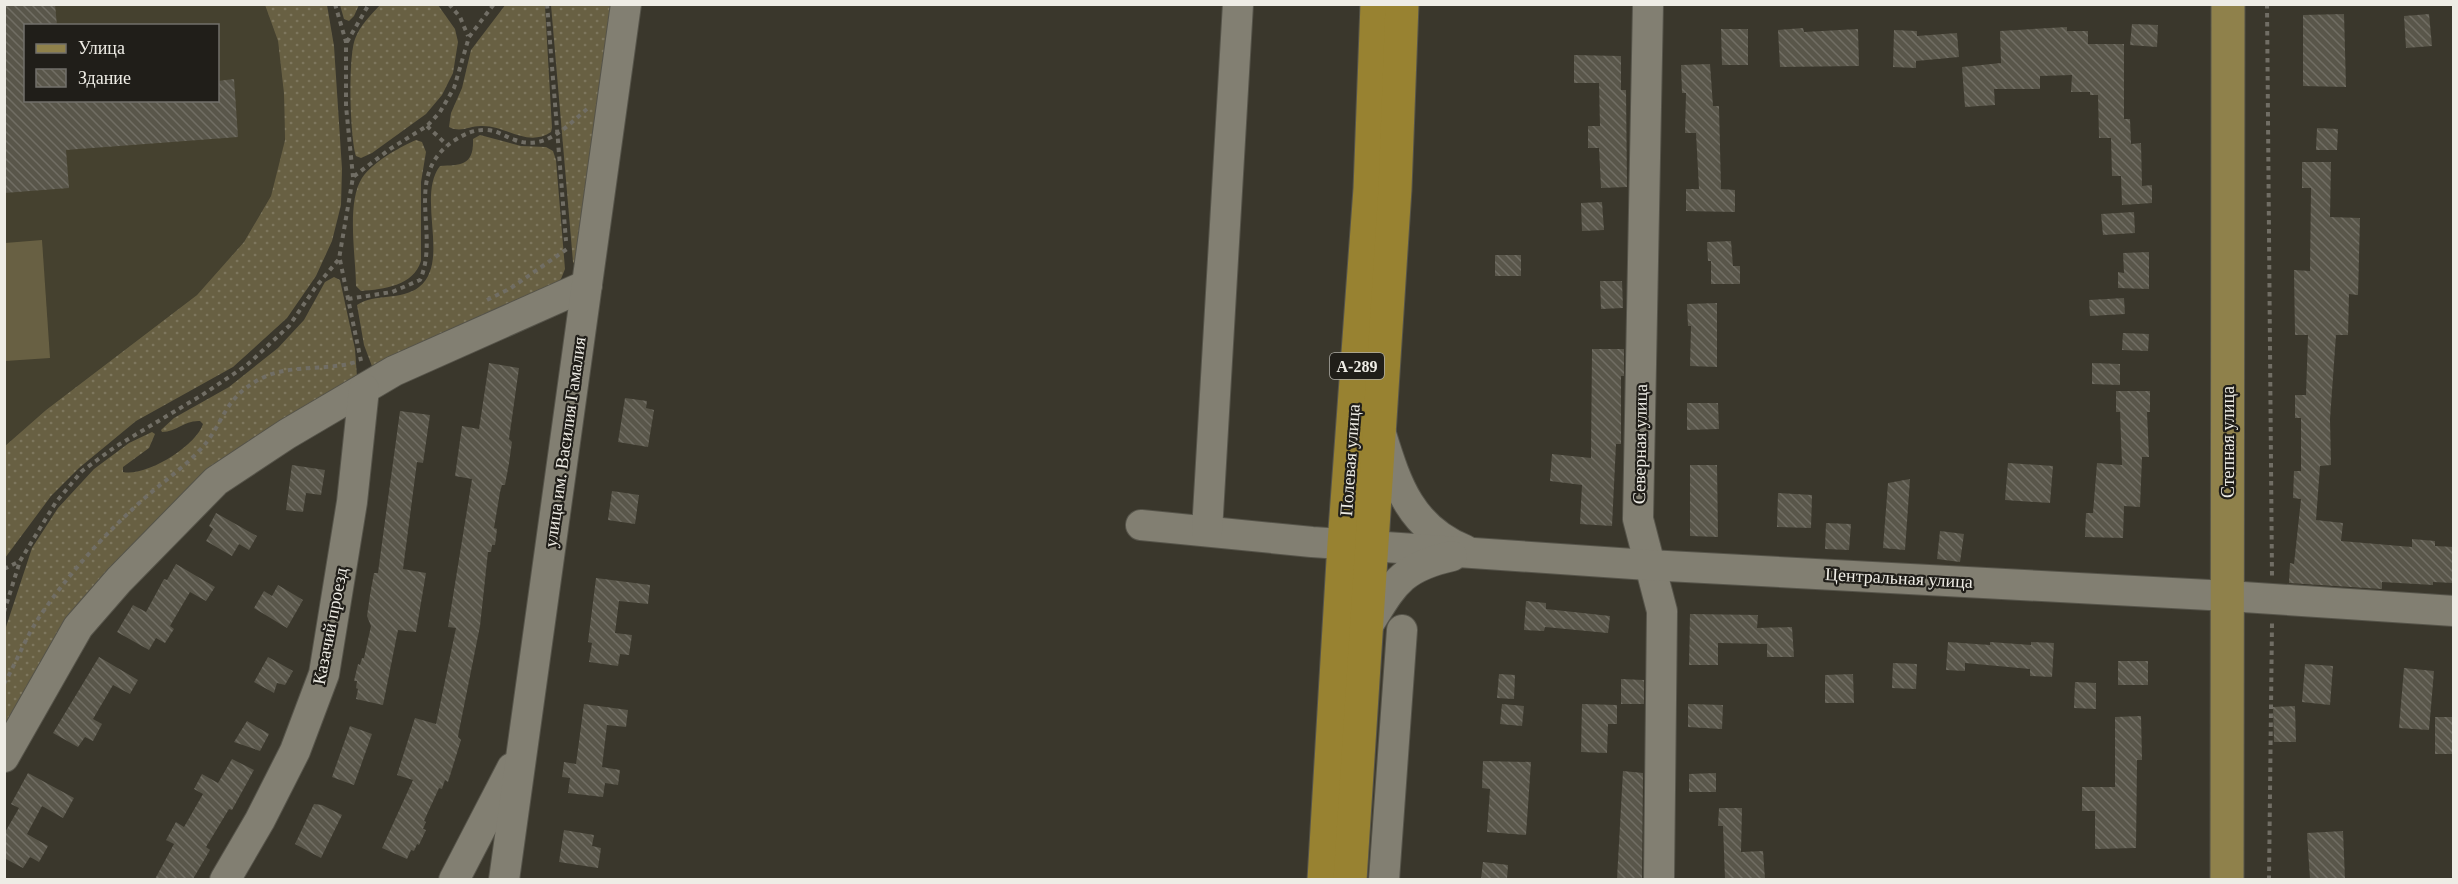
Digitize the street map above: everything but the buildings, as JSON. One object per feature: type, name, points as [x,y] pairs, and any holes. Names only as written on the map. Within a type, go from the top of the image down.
[{"type":"highway","name":"Полевая улица","points":[[1350,879],[1365,630],[1358,545],[1377,4]]},
{"type":"highway","name":"Полевая улица","points":[[1324,879],[1358,545],[1378,424],[1395,189],[1402,4]]},
{"type":"main road","name":"Степная улица","points":[[2227,879],[2228,4]]},
{"type":"street","name":"улица им. Василия Гамалия","points":[[504,879],[579,289],[615,86],[626,4]]},
{"type":"street","points":[[1207,531],[1238,4]]},
{"type":"street","name":"Северная улица","points":[[1648,4],[1638,519],[1648,565],[1662,611],[1659,879]]},
{"type":"street","points":[[4,757],[78,627],[119,579],[216,481],[287,434],[362,374],[394,370],[579,289]]},
{"type":"street","name":"Казачий проезд","points":[[225,879],[260,820],[296,751],[324,674],[352,502],[362,374]]},
{"type":"street","name":"А-289","points":[[1378,424],[1395,480],[1420,520],[1448,542],[1471,552]]},
{"type":"street","name":"Центральная улица","points":[[1141,525],[1358,545],[1648,565],[2228,596],[2454,611]]},
{"type":"street","name":"А-289","points":[[1365,630],[1397,580],[1425,562],[1471,552]]},
{"type":"street","points":[[1384,879],[1402,630]]},
{"type":"street","points":[[454,879],[522,750]]},
{"type":"path","points":[[335,4],[346,42],[346,106],[353,177],[339,260],[362,374]]},
{"type":"path","points":[[346,42],[369,4]]},
{"type":"path","points":[[449,4],[460,17],[469,37]]},
{"type":"path","points":[[353,177],[390,149],[427,126],[440,112],[454,88],[469,37],[494,4]]},
{"type":"path","points":[[547,4],[567,249],[579,289]]},
{"type":"path","points":[[2267,4],[2272,599],[2269,879]]},
{"type":"path","points":[[348,299],[392,292],[420,280],[427,252],[425,189],[435,155],[447,145],[469,131],[486,129],[502,133],[515,140],[531,143],[558,135],[615,86]]},
{"type":"path","points":[[427,126],[447,145]]},
{"type":"path","points":[[479,304],[511,288],[573,243]]},
{"type":"path","points":[[4,612],[20,561],[56,502],[82,471],[115,447],[201,396],[247,365],[289,326],[315,288],[339,260]]},
{"type":"path","points":[[362,374],[370,357]]},
{"type":"path","points":[[4,684],[37,621],[84,557],[138,504],[201,450],[229,403],[244,389],[262,378],[280,372],[333,367],[362,374]]},
{"type":"path","points":[[4,569],[20,561]]},
{"type":"shaded area","points":[[340,4],[359,5],[349,21],[344,19]]},
{"type":"shaded area","points":[[506,4],[545,6],[552,128],[551,132],[542,136],[525,137],[490,127],[457,129],[449,127],[451,113],[462,88],[471,50]]},
{"type":"shaded area","points":[[5,5],[265,5],[278,41],[284,94],[285,140],[271,196],[244,242],[197,295],[46,410],[5,446]]},
{"type":"shaded area","points":[[265,5],[327,5],[334,46],[342,169],[341,205],[332,241],[316,276],[287,318],[233,367],[136,421],[79,468],[51,496],[5,558],[5,446],[46,410],[197,295],[244,242],[271,196],[285,140],[284,94],[278,41]]},
{"type":"shaded area","points":[[380,5],[438,5],[455,29],[458,42],[453,73],[442,95],[426,114],[372,153],[361,158],[356,156],[352,132],[351,62],[357,34]]},
{"type":"shaded area","points":[[551,5],[620,5],[575,265],[573,262]]},
{"type":"shaded area","points":[[480,135],[521,146],[546,147],[553,151],[556,160],[565,269],[561,279],[554,285],[373,369],[364,345],[357,305],[364,301],[412,291],[419,287],[428,276],[433,246],[431,194],[434,179],[440,166],[460,164],[469,159],[473,139]]},
{"type":"shaded area","points":[[416,140],[422,142],[426,152],[421,182],[421,261],[411,276],[397,285],[361,291],[356,286],[353,231],[354,201],[357,189],[362,178],[379,161]]},
{"type":"shaded area","points":[[42,240],[50,358],[5,361],[5,243]]},
{"type":"shaded area","points":[[334,277],[340,280],[355,349],[357,377],[239,453],[5,731],[5,630],[32,548],[58,508],[94,469],[129,443],[152,432],[155,434],[149,448],[123,467],[123,472],[144,470],[181,450],[198,433],[203,424],[200,421],[189,422],[172,430],[162,432],[161,430],[174,418],[229,387],[278,348],[304,320],[325,282]]}]
